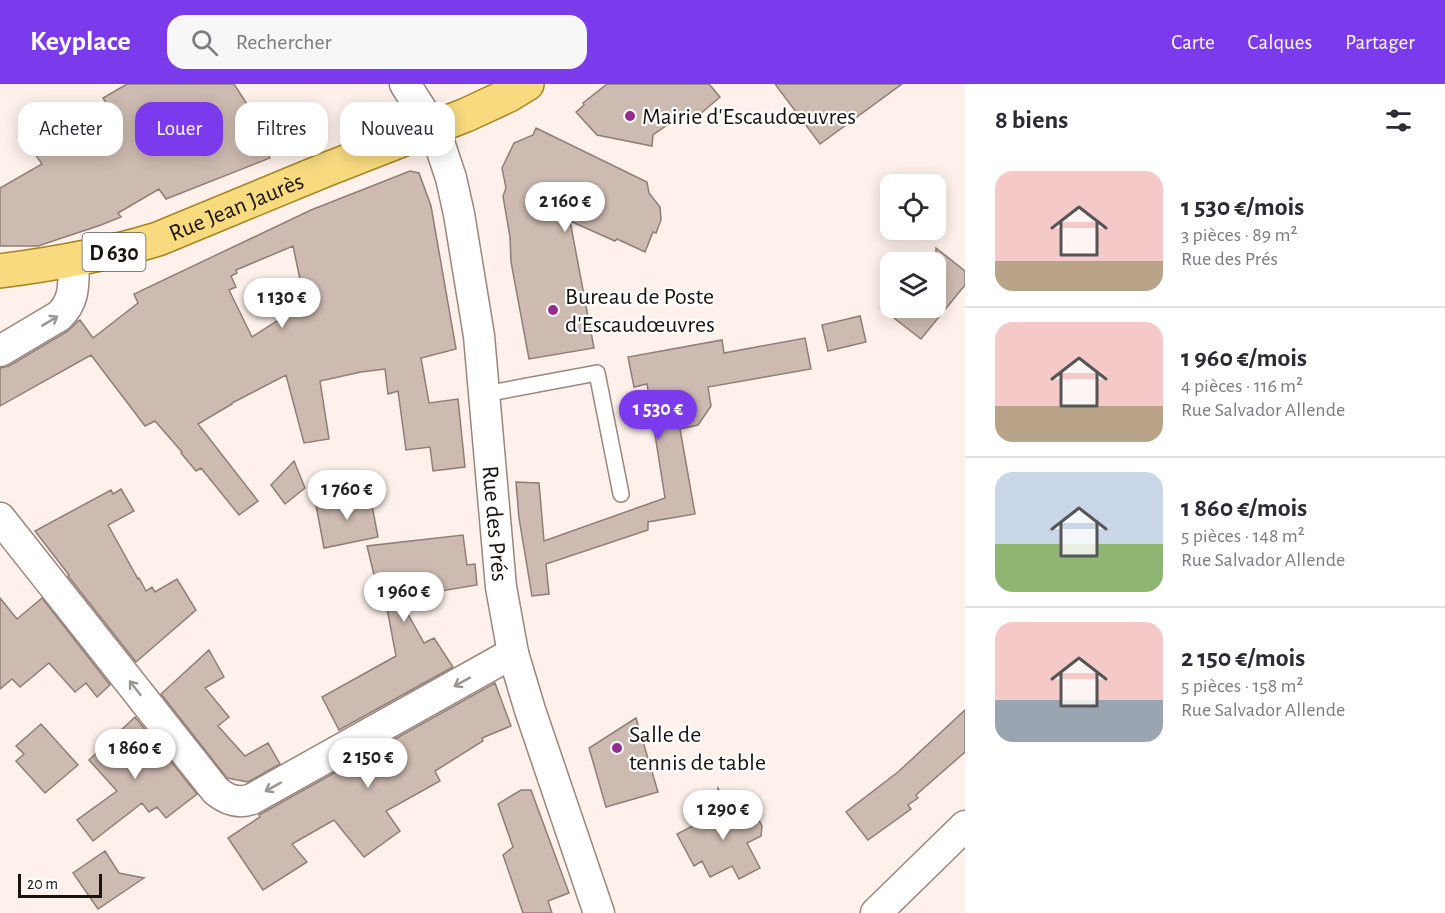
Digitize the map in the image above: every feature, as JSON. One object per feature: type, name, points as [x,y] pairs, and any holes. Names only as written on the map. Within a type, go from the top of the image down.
[{"type":"main road","name":"Rue Jean Jaurès","points":[[455,119],[486,106],[527,84]]},
{"type":"main road","name":"Rue Jean Jaurès","points":[[0,271],[74,261],[130,248],[158,239],[361,156]]},
{"type":"street","name":"Rue des Prés","points":[[405,84],[417,102]]},
{"type":"street","name":"Rue des Prés","points":[[443,156],[457,203],[474,302],[485,394],[501,588],[513,653],[599,913]]},
{"type":"street","points":[[0,351],[66,310],[73,292],[74,261]]},
{"type":"street","points":[[0,518],[216,791],[224,798],[234,801],[245,802],[252,799],[513,653]]},
{"type":"street","points":[[876,913],[965,826]]},
{"type":"lane","points":[[485,394],[597,373],[621,494]]},
{"type":"building","points":[[127,84],[234,84],[246,102],[235,102],[235,156],[269,156],[270,158],[166,199],[159,189],[118,213],[121,217],[38,246],[0,246],[0,188],[42,164],[36,156],[123,156],[123,102],[106,102],[103,98]]},
{"type":"building","name":"Mairie d'Escaudœuvres","points":[[607,84],[709,84],[720,97],[691,122],[683,114],[653,135],[652,146],[597,135],[576,112],[584,105],[583,103]]},
{"type":"building","points":[[775,84],[902,84],[820,144]]},
{"type":"building","points":[[536,128],[647,182],[649,193],[660,207],[661,220],[645,252],[570,221],[594,348],[529,359],[511,262],[510,237],[503,196],[506,188],[502,168],[514,143],[533,135]]},
{"type":"building","points":[[410,171],[419,173],[431,206],[456,349],[421,358],[429,403],[458,399],[465,467],[433,471],[430,447],[406,450],[398,391],[388,394],[385,369],[320,381],[329,439],[304,443],[286,375],[232,403],[198,424],[258,501],[239,515],[201,468],[196,471],[155,421],[145,426],[91,355],[0,406],[0,368],[9,366],[68,331],[80,320],[93,338],[138,303],[134,294],[311,210]],"holes":[[[293,246],[305,303],[252,337],[229,290],[236,287],[231,276],[237,273],[236,270]]]},
{"type":"building","points":[[946,256],[965,271],[965,285],[946,308]]},
{"type":"building","points":[[860,316],[866,342],[828,351],[822,325]]},
{"type":"building","points":[[894,318],[938,318],[921,339]]},
{"type":"building","points":[[805,338],[811,369],[708,387],[711,406],[698,425],[680,429],[695,514],[648,522],[648,530],[546,564],[549,594],[532,596],[519,518],[516,482],[539,483],[544,541],[665,498],[647,384],[634,387],[628,357],[722,340],[724,353]]},
{"type":"building","points":[[294,461],[305,488],[285,504],[271,485]]},
{"type":"building","points":[[121,489],[134,511],[108,525],[138,579],[146,591],[152,587],[155,592],[177,579],[196,610],[136,662],[35,531],[111,490],[113,494]]},
{"type":"building","points":[[370,495],[378,537],[324,548],[316,505]]},
{"type":"building","points":[[463,535],[467,565],[475,564],[477,585],[399,598],[424,643],[434,638],[453,667],[339,730],[322,697],[396,656],[383,587],[377,587],[367,546]]},
{"type":"building","points":[[0,598],[17,619],[42,598],[110,685],[97,697],[86,683],[75,692],[49,663],[20,687],[12,679],[0,689]]},
{"type":"building","points":[[209,650],[224,677],[205,688],[229,717],[218,726],[245,756],[268,743],[280,764],[248,782],[227,778],[161,694]]},
{"type":"building","points":[[495,683],[511,726],[482,738],[483,741],[435,771],[440,781],[386,811],[400,831],[364,857],[334,820],[292,844],[307,862],[263,890],[228,838],[260,817],[259,815]]},
{"type":"building","points":[[965,710],[965,752],[916,795],[918,798],[908,805],[911,809],[868,840],[846,812],[898,772]]},
{"type":"building","points":[[135,717],[197,794],[166,818],[157,807],[149,812],[142,803],[93,841],[77,820],[117,791],[89,760]]},
{"type":"building","name":"Salle de tennis de table","points":[[636,718],[658,792],[606,807],[589,748]]},
{"type":"building","points":[[41,724],[78,765],[45,793],[16,761],[24,754],[16,746]]},
{"type":"building","points":[[718,788],[735,820],[746,814],[757,817],[762,826],[761,836],[747,843],[760,868],[739,879],[732,866],[710,877],[702,861],[694,866],[677,834],[714,815]]},
{"type":"building","points":[[521,790],[531,790],[569,893],[548,901],[552,913],[523,913],[503,855],[513,847],[498,804]]},
{"type":"building","points":[[105,851],[119,873],[144,878],[98,909],[73,873]]},
{"type":"place","name":"Mairie d'Escaudœuvres","points":[[630,116]]},
{"type":"place","name":"Bureau de Poste d'Escaudœuvres","points":[[553,310]]},
{"type":"place","name":"Salle de tennis de table","points":[[617,748]]}]
